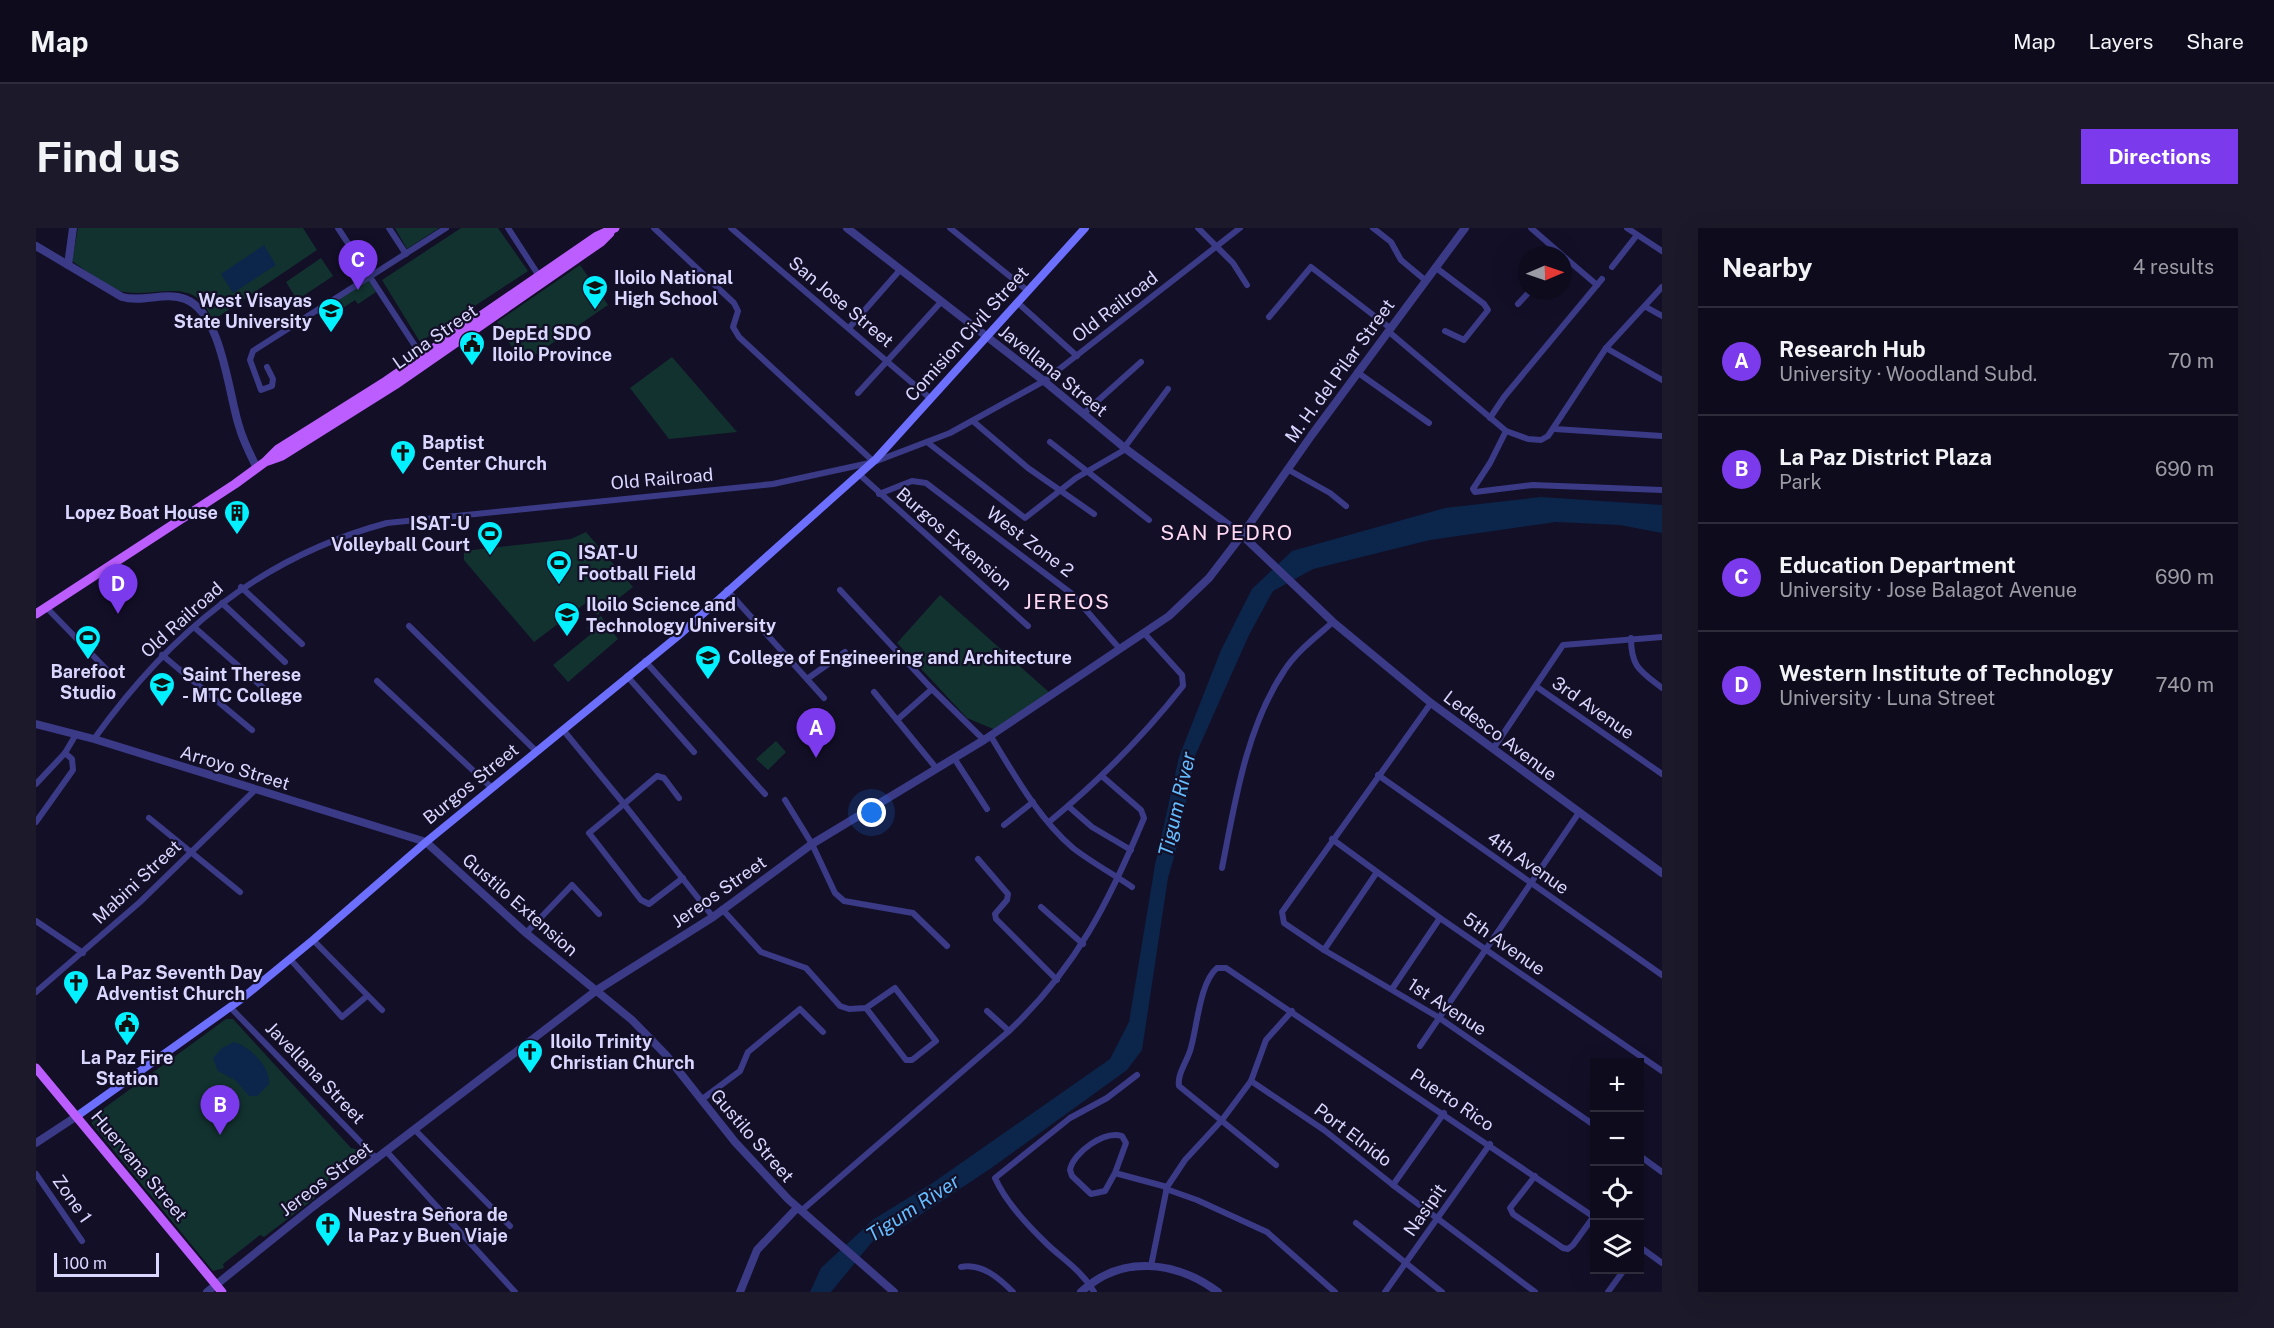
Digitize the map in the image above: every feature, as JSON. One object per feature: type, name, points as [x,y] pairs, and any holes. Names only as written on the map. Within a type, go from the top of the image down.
[{"type":"main road","name":"Luna Street","points":[[36,614],[261,465],[282,456],[541,279],[597,236],[615,228]]},
{"type":"main road","name":"Comision Civil Street","points":[[873,462],[1085,228]]},
{"type":"main road","name":"Burgos Street","points":[[77,1116],[230,1007],[290,959],[426,842],[564,731],[627,675],[678,636],[873,462]]},
{"type":"main road","name":"Huervana Street","points":[[36,1068],[219,1288]]},
{"type":"street","points":[[68,265],[73,228]]},
{"type":"street","points":[[338,228],[424,360]]},
{"type":"street","points":[[389,228],[406,254]]},
{"type":"street","points":[[267,368],[273,378],[272,386],[261,390],[250,360],[253,351],[446,228]]},
{"type":"street","points":[[508,228],[541,279]]},
{"type":"street","points":[[654,228],[734,303],[738,311],[733,327],[739,337],[873,462]]},
{"type":"street","name":"San Jose Street","points":[[731,228],[931,399]]},
{"type":"street","name":"Javellana Street","points":[[847,228],[1044,381],[1125,449],[1242,535],[1260,551]]},
{"type":"street","points":[[950,228],[1028,291]]},
{"type":"street","points":[[1198,228],[1217,246],[1247,285]]},
{"type":"street","name":"Old Railroad","points":[[94,739],[162,655],[241,587],[306,551],[357,531],[387,523],[773,484],[873,462],[974,422],[1044,381],[1240,228]]},
{"type":"street","points":[[1373,228],[1391,242],[1401,261],[1425,280]]},
{"type":"street","name":"M. H. del Pilar Street","points":[[1242,535],[1287,469],[1465,228]]},
{"type":"street","points":[[1531,228],[1552,246]]},
{"type":"street","points":[[1627,228],[1662,250]]},
{"type":"street","points":[[1612,267],[1637,235]]},
{"type":"street","points":[[36,246],[122,297],[136,299],[178,296],[199,308],[209,320],[225,368],[239,426],[261,465]]},
{"type":"street","points":[[1572,264],[1597,285]]},
{"type":"street","points":[[1269,317],[1311,267],[1389,330],[1506,431],[1528,439],[1541,440],[1555,429],[1562,412],[1606,348],[1662,287]]},
{"type":"street","points":[[1435,267],[1484,304],[1488,310],[1464,340],[1445,331]]},
{"type":"street","points":[[849,328],[900,270]]},
{"type":"street","points":[[1490,418],[1504,397],[1602,279]]},
{"type":"street","points":[[1518,304],[1522,300]]},
{"type":"street","points":[[858,393],[941,302]]},
{"type":"street","points":[[1018,303],[1077,356]]},
{"type":"street","points":[[1646,307],[1662,316]]},
{"type":"street","points":[[1606,348],[1662,380]]},
{"type":"street","points":[[1083,414],[1141,362]]},
{"type":"street","points":[[1358,372],[1429,423]]},
{"type":"street","points":[[927,442],[1025,518],[1059,491],[1125,449],[1168,389]]},
{"type":"street","points":[[974,422],[1028,468],[1094,514]]},
{"type":"street","points":[[1555,429],[1662,436]]},
{"type":"street","points":[[1506,431],[1473,489],[1475,492],[1533,485],[1662,490]]},
{"type":"street","points":[[1050,442],[1149,520]]},
{"type":"street","points":[[1287,469],[1330,493],[1346,506]]},
{"type":"street","name":"Burgos Extension","points":[[860,475],[1028,626]]},
{"type":"street","name":"West Zone 2","points":[[879,494],[912,481],[926,483],[1072,594],[1119,648]]},
{"type":"street","name":"Jereos Street","points":[[207,1292],[219,1288],[387,1152],[597,990],[713,917],[812,844],[987,738],[1169,616],[1209,578],[1242,535]]},
{"type":"street","name":"Ledesco Avenue","points":[[1260,551],[1330,619],[1431,703],[1578,814],[1662,873]]},
{"type":"street","points":[[241,587],[302,644]]},
{"type":"street","points":[[840,590],[932,689],[987,738],[1033,802],[1075,849],[1131,887]]},
{"type":"street","points":[[727,591],[824,698]]},
{"type":"street","points":[[222,603],[285,663]]},
{"type":"street","points":[[46,607],[108,671]]},
{"type":"street","points":[[1222,868],[1246,761],[1271,694],[1290,662],[1330,619]]},
{"type":"street","points":[[410,626],[537,752]]},
{"type":"street","points":[[194,627],[269,693]]},
{"type":"street","points":[[1049,822],[1102,777],[1143,736],[1183,686],[1182,675],[1144,633]]},
{"type":"street","points":[[1493,749],[1537,687],[1563,645],[1662,637]]},
{"type":"street","points":[[1631,638],[1632,658],[1636,666],[1662,688]]},
{"type":"street","points":[[807,679],[845,652]]},
{"type":"street","points":[[162,655],[252,730]]},
{"type":"street","points":[[645,661],[765,794]]},
{"type":"street","points":[[627,675],[694,752]]},
{"type":"street","points":[[377,681],[492,788]]},
{"type":"street","name":"3rd Avenue","points":[[1537,687],[1662,774]]},
{"type":"street","points":[[897,720],[932,689]]},
{"type":"street","points":[[874,692],[937,769]]},
{"type":"street","points":[[1332,839],[1431,703]]},
{"type":"street","name":"Arroyo Street","points":[[36,724],[75,736],[94,739],[426,842]]},
{"type":"street","points":[[564,731],[713,917]]},
{"type":"street","points":[[36,784],[65,753],[75,736]]},
{"type":"street","points":[[36,822],[73,770],[72,759],[65,753]]},
{"type":"street","points":[[954,758],[987,809]]},
{"type":"street","name":"4th Avenue","points":[[1378,775],[1662,975]]},
{"type":"street","points":[[679,798],[664,778],[657,776],[590,831],[590,836],[644,903],[649,904],[683,878]]},
{"type":"street","points":[[740,1292],[757,1250],[799,1210],[1009,1031],[1057,980],[1083,944],[1119,878],[1144,813],[1102,777]]},
{"type":"street","name":"Mabini Street","points":[[36,992],[83,953],[255,790]]},
{"type":"street","points":[[785,800],[812,844],[835,892],[844,901],[913,913],[947,946]]},
{"type":"street","points":[[1004,825],[1033,802]]},
{"type":"street","points":[[1068,806],[1092,827],[1131,850]]},
{"type":"street","points":[[1420,1046],[1578,814]]},
{"type":"street","points":[[149,818],[190,854],[240,892]]},
{"type":"street","name":"5th Avenue","points":[[1332,839],[1440,918],[1662,1071]]},
{"type":"street","name":"1st Avenue","points":[[1332,839],[1282,912],[1281,918],[1284,923],[1324,950],[1438,1017],[1590,1122]]},
{"type":"street","name":"Gustilo Extension","points":[[426,842],[526,933],[597,990]]},
{"type":"street","points":[[978,859],[1009,897],[995,914],[996,920],[1057,980]]},
{"type":"street","points":[[1324,950],[1377,872]]},
{"type":"street","points":[[526,933],[572,885],[599,914]]},
{"type":"street","points":[[1041,907],[1083,944]]},
{"type":"street","points":[[722,909],[760,952],[806,968],[840,1005],[849,1009],[866,1008],[895,988],[936,1041],[912,1060],[906,1060],[866,1008]]},
{"type":"street","points":[[1392,989],[1440,918]]},
{"type":"street","points":[[36,921],[83,953]]},
{"type":"street","points":[[313,940],[382,1010]]},
{"type":"street","points":[[290,959],[342,1017],[367,996]]},
{"type":"street","name":"Puerto Rico","points":[[1222,1120],[1183,1092],[1178,1081],[1190,1051],[1201,1002],[1217,968],[1226,968],[1292,1011],[1590,1213]]},
{"type":"street","name":"Gustilo Street","points":[[597,990],[646,1034],[735,1142],[799,1210],[893,1292]]},
{"type":"street","name":"Javellana Street","points":[[230,1007],[377,1160]]},
{"type":"street","points":[[701,1100],[741,1071],[748,1052],[800,1009],[823,1032]]},
{"type":"street","points":[[987,1011],[1009,1031]]},
{"type":"street","points":[[1151,1266],[1166,1188],[1185,1160],[1222,1120],[1251,1081],[1266,1040],[1292,1011]]},
{"type":"street","points":[[1094,1292],[1089,1284],[1010,1204],[995,1178],[1070,1118],[1107,1098],[1137,1075]]},
{"type":"street","name":"Port Elnido","points":[[1251,1081],[1324,1130],[1393,1185],[1444,1113]]},
{"type":"street","points":[[36,1143],[77,1116]]},
{"type":"street","points":[[1222,1120],[1276,1165]]},
{"type":"street","points":[[415,1130],[510,1226]]},
{"type":"street","points":[[1114,1133],[1122,1136],[1126,1143],[1115,1173],[1105,1191],[1091,1194],[1072,1176],[1070,1170],[1074,1159],[1103,1137],[1114,1133]]},
{"type":"street","name":"Nasipit","points":[[1385,1292],[1490,1144]]},
{"type":"street","points":[[387,1152],[516,1292]]},
{"type":"street","points":[[1644,1159],[1662,1172]]},
{"type":"street","points":[[1115,1173],[1197,1200],[1267,1232],[1335,1292]]},
{"type":"street","name":"Zone 1","points":[[36,1174],[82,1240]]},
{"type":"street","points":[[1535,1176],[1510,1209],[1513,1214],[1563,1248],[1568,1249],[1591,1220]]},
{"type":"street","points":[[1393,1185],[1535,1292]]},
{"type":"street","points":[[1356,1222],[1442,1292]]},
{"type":"street","points":[[1644,1250],[1662,1263]]},
{"type":"street","points":[[962,1267],[972,1265],[982,1268],[1013,1292]]},
{"type":"street","points":[[1080,1292],[1089,1284],[1120,1270],[1151,1266],[1178,1269],[1193,1275],[1218,1292]]},
{"type":"street","points":[[1608,1292],[1621,1274]]},
{"type":"green space","points":[[78,228],[303,228],[317,250],[212,321],[205,306],[196,297],[185,292],[120,291],[95,278],[72,261]]},
{"type":"green space","points":[[395,228],[439,228],[407,249]]},
{"type":"green space","points":[[461,228],[498,228],[528,271],[420,342],[382,280]]},
{"type":"green space","points":[[321,258],[333,276],[297,300],[286,282]]},
{"type":"green space","points":[[580,265],[608,305],[522,364],[497,322]]},
{"type":"green space","points":[[368,279],[376,292],[358,304],[355,300],[340,310],[335,301]]},
{"type":"green space","points":[[672,357],[737,432],[669,439],[630,388]]},
{"type":"green space","points":[[586,532],[633,587],[597,615],[587,602],[534,642],[464,560],[464,551],[571,539]]},
{"type":"green space","points":[[940,595],[1050,693],[998,731],[967,718],[897,643]]},
{"type":"green space","points":[[601,616],[618,639],[568,682],[553,665],[591,634],[587,628]]},
{"type":"green space","points":[[776,741],[786,752],[768,770],[756,759]]},
{"type":"green space","points":[[226,1019],[233,1019],[351,1148],[359,1150],[358,1163],[349,1164],[314,1193],[315,1198],[264,1237],[260,1235],[223,1264],[224,1268],[213,1271],[92,1124],[92,1117]]},
{"type":"water","points":[[264,245],[276,265],[233,293],[221,274]]},
{"type":"water","name":"Tigum River","points":[[1541,497],[1662,505],[1662,533],[1620,525],[1556,522],[1430,540],[1313,569],[1273,591],[1249,635],[1195,756],[1178,843],[1168,878],[1142,1050],[1127,1070],[990,1169],[905,1225],[872,1242],[831,1292],[810,1292],[821,1268],[874,1219],[931,1184],[1110,1059],[1129,1022],[1155,865],[1179,757],[1221,650],[1252,589],[1292,551],[1445,508]]},
{"type":"water","points":[[234,1042],[258,1058],[269,1077],[269,1084],[257,1096],[249,1096],[235,1080],[218,1071],[213,1058],[222,1048]]},
{"type":"place","name":"Education Department","points":[[358,290]]},
{"type":"place","name":"Iloilo National High School","points":[[595,311]]},
{"type":"place","name":"West Visayas State University","points":[[331,334]]},
{"type":"place","name":"DepEd SDO Iloilo Province","points":[[472,367]]},
{"type":"place","name":"Baptist Center Church","points":[[403,476]]},
{"type":"place","name":"Lopez Boat House","points":[[237,536]]},
{"type":"place","name":"ISAT-U Volleyball Court","points":[[490,557]]},
{"type":"place","name":"ISAT-U Football Field","points":[[559,586]]},
{"type":"place","name":"Western Institute of Technology","points":[[118,614]]},
{"type":"place","name":"Iloilo Science and Technology University","points":[[567,638]]},
{"type":"place","name":"Barefoot Studio","points":[[88,661]]},
{"type":"place","name":"College of Engineering and Architecture","points":[[708,681]]},
{"type":"place","name":"Saint Therese - MTC College","points":[[162,708]]},
{"type":"place","name":"Research Hub","points":[[816,758]]},
{"type":"place","name":"La Paz Seventh Day Adventist Church","points":[[76,1006]]},
{"type":"place","name":"La Paz Fire Station","points":[[127,1047]]},
{"type":"place","name":"Iloilo Trinity Christian Church","points":[[530,1075]]},
{"type":"place","name":"La Paz District Plaza","points":[[220,1135]]},
{"type":"place","name":"Nuestra Señora de la Paz y Buen Viaje","points":[[328,1248]]},
{"type":"district","name":"SAN PEDRO","points":[[1227,533]]},
{"type":"district","name":"JEREOS","points":[[1067,602]]}]
